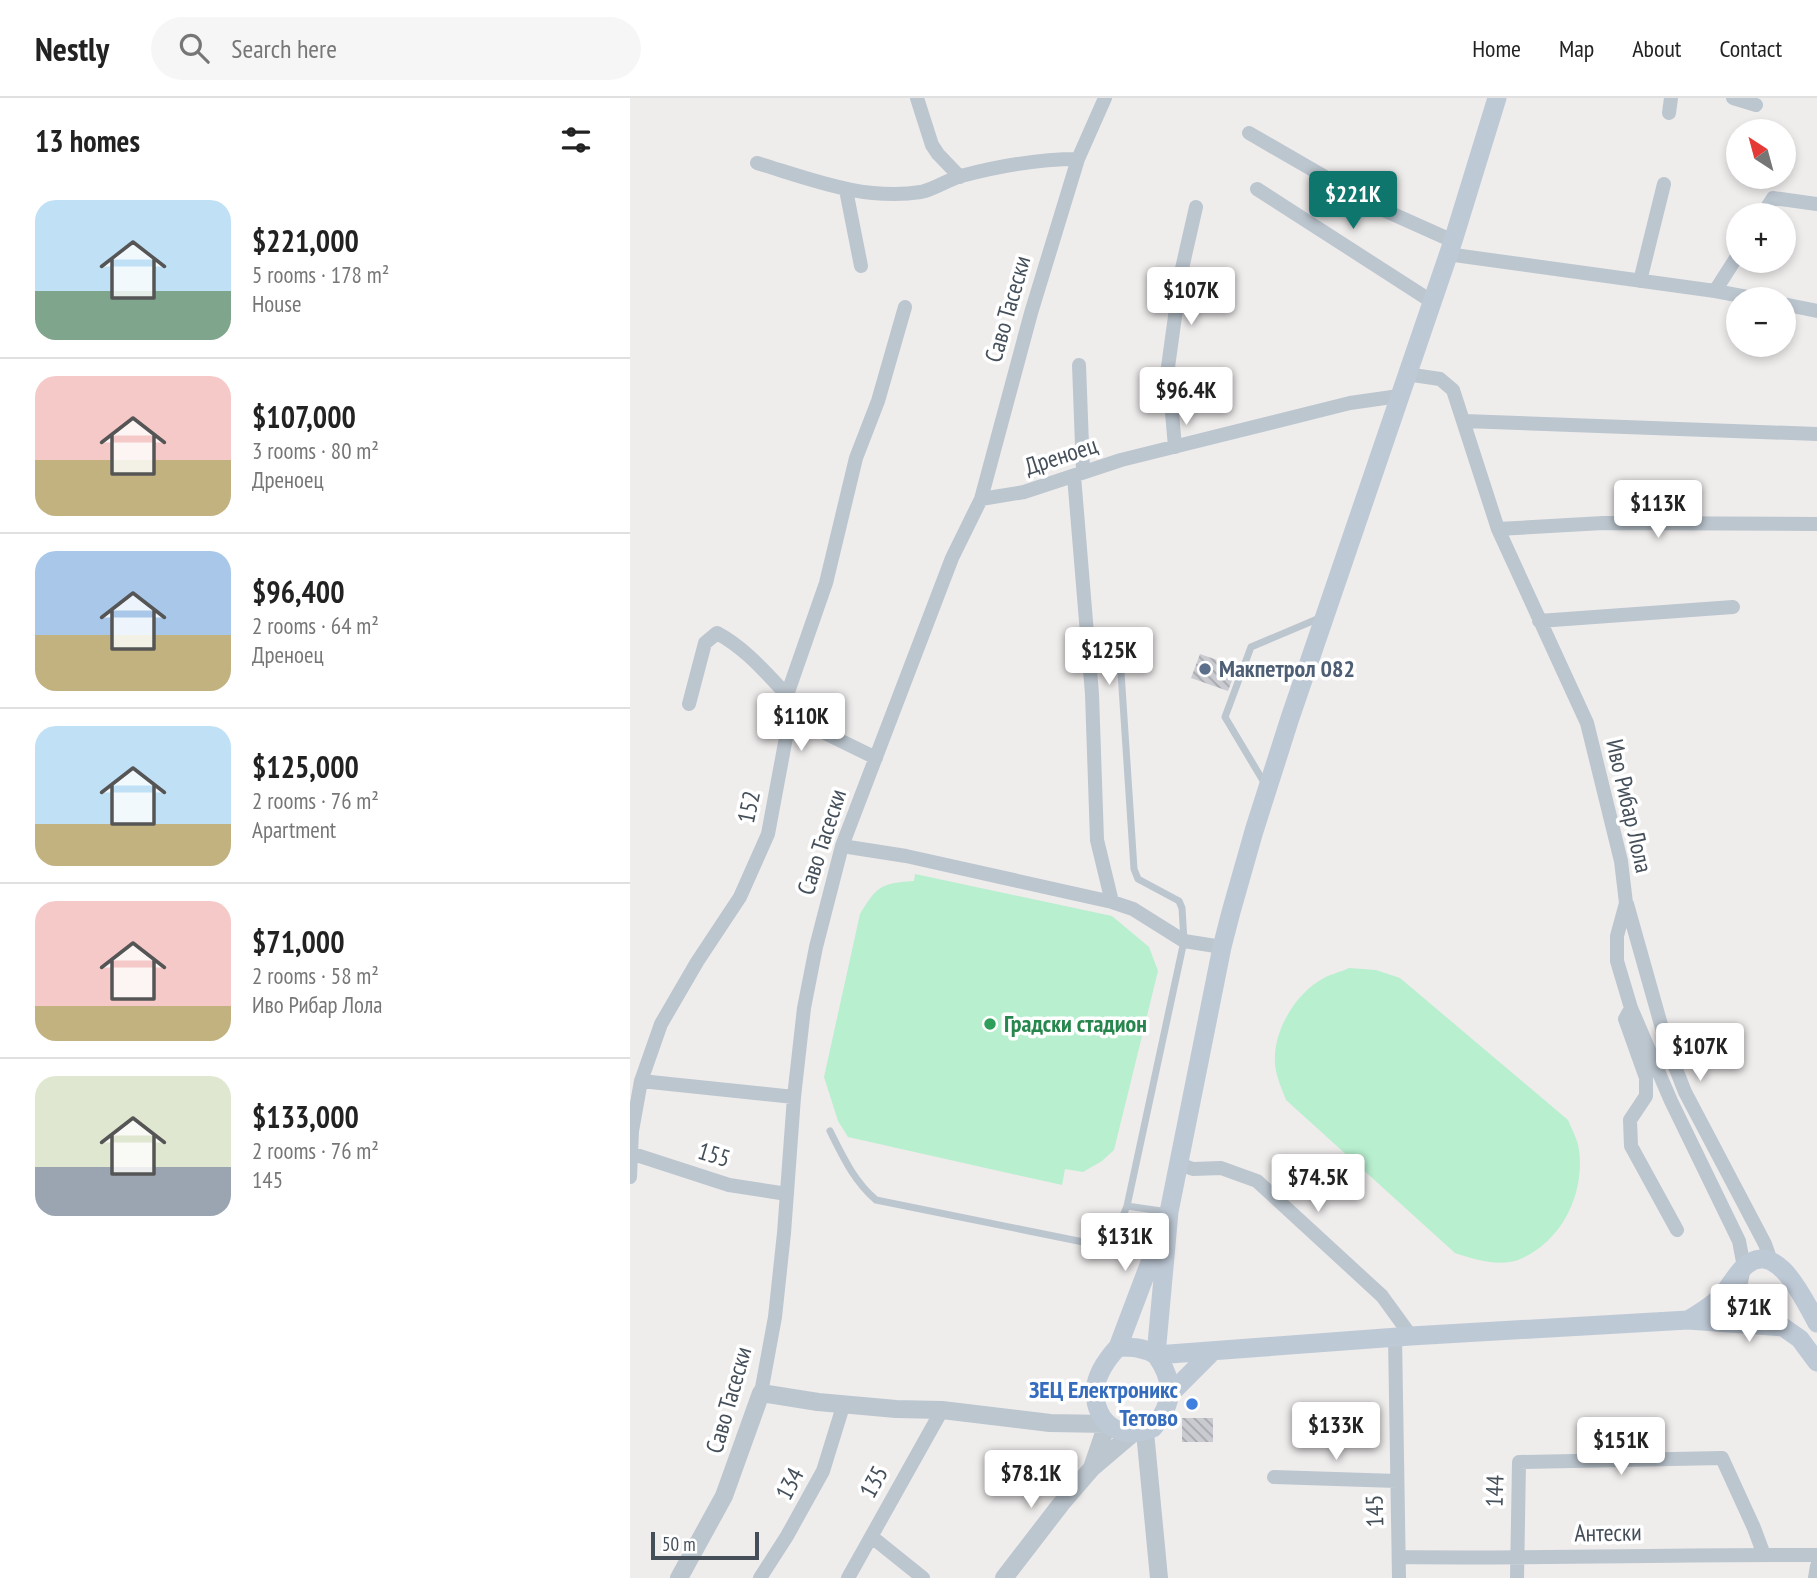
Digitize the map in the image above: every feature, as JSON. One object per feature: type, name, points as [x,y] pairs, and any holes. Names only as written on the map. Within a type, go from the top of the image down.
[{"type":"main road","points":[[1156,1355],[1169,1212],[1222,947],[1254,831],[1290,718],[1450,247],[1497,98]]},
{"type":"main road","points":[[1118,1347],[1147,1349],[1156,1355],[1167,1371],[1170,1394],[1163,1417],[1153,1428],[1138,1433],[1116,1431],[1107,1424],[1101,1414],[1096,1392],[1101,1369],[1118,1347],[1169,1212]]},
{"type":"main road","points":[[1688,1320],[1719,1299],[1744,1267],[1756,1260],[1771,1261],[1782,1268],[1795,1283],[1817,1323]]},
{"type":"main road","points":[[1783,1328],[1803,1299]]},
{"type":"main road","points":[[1156,1355],[1688,1320],[1783,1328],[1800,1339],[1817,1362]]},
{"type":"main road","points":[[1170,1394],[1213,1351]]},
{"type":"street","points":[[917,98],[932,145],[960,177]]},
{"type":"street","points":[[1733,98],[1756,105]]},
{"type":"street","name":"Саво Тасески","points":[[679,1578],[724,1496],[761,1393],[775,1317],[794,1097],[809,984],[842,846],[952,558],[981,499],[1031,313],[1079,159],[1101,101]]},
{"type":"street","points":[[1249,133],[1450,247],[1640,281],[1726,293]]},
{"type":"street","points":[[757,163],[846,190],[891,194],[924,191],[960,177],[1053,159],[1079,159]]},
{"type":"street","points":[[1640,281],[1664,184]]},
{"type":"street","points":[[1257,189],[1431,301]]},
{"type":"street","points":[[846,190],[861,266]]},
{"type":"street","points":[[1770,203],[1773,198],[1817,204]]},
{"type":"street","points":[[1175,447],[1168,367],[1181,273],[1196,207]]},
{"type":"street","points":[[1715,291],[1726,273]]},
{"type":"street","name":"152","points":[[630,1177],[632,1131],[641,1082],[661,1024],[697,962],[740,897],[768,834],[790,716],[787,695],[825,583],[856,458],[878,401],[905,307]]},
{"type":"street","points":[[1796,307],[1817,311]]},
{"type":"street","points":[[1079,365],[1078,474],[1093,694],[1097,840],[1112,902]]},
{"type":"street","name":"Иво Рибар Лола","points":[[1406,374],[1440,379],[1453,390],[1498,529],[1587,723],[1621,861],[1626,903],[1617,936],[1617,961],[1631,1007],[1671,1101],[1739,1241],[1744,1267],[1738,1298],[1746,1323]]},
{"type":"street","name":"Дреноец","points":[[981,499],[1024,492],[1121,460],[1350,403],[1399,396]]},
{"type":"street","points":[[1464,421],[1817,435]]},
{"type":"street","points":[[1498,529],[1603,523],[1817,524]]},
{"type":"street","points":[[1539,621],[1733,607]]},
{"type":"street","points":[[689,704],[705,643],[717,633],[731,640],[751,657],[787,695]]},
{"type":"street","points":[[790,716],[876,758]]},
{"type":"street","points":[[842,846],[906,856],[1112,902],[1133,909],[1184,941],[1222,947]]},
{"type":"street","points":[[1626,903],[1667,1046],[1685,1092],[1765,1244],[1771,1261]]},
{"type":"street","points":[[1631,1007],[1625,1019],[1646,1079],[1646,1096],[1630,1120],[1631,1146],[1677,1230]]},
{"type":"street","points":[[641,1082],[794,1097]]},
{"type":"street","name":"155","points":[[631,1153],[729,1185],[787,1194]]},
{"type":"street","points":[[1179,1164],[1193,1168],[1221,1168],[1257,1181],[1382,1296],[1403,1337]]},
{"type":"street","name":"145","points":[[1399,1578],[1397,1481],[1403,1337]]},
{"type":"street","points":[[761,1393],[1050,1423],[1107,1424],[1091,1468]]},
{"type":"street","name":"134","points":[[760,1578],[787,1536],[822,1471],[844,1403]]},
{"type":"street","name":"135","points":[[848,1578],[942,1410]]},
{"type":"street","points":[[1004,1578],[1091,1468],[1138,1433],[1159,1578]]},
{"type":"street","name":"144","points":[[1517,1578],[1519,1462],[1722,1458],[1764,1555]]},
{"type":"street","points":[[1274,1477],[1397,1481]]},
{"type":"street","points":[[872,1537],[923,1578]]},
{"type":"street","name":"Антески","points":[[1399,1557],[1516,1559],[1817,1555]]},
{"type":"street","points":[[1815,1578],[1817,1566]]},
{"type":"lane","points":[[1269,790],[1225,717],[1251,647],[1326,615]]},
{"type":"lane","points":[[830,1131],[851,1172],[863,1189],[876,1200],[1093,1244],[1120,1223],[1127,1206],[1184,941],[1180,901],[1138,879],[1134,869],[1120,657]]},
{"type":"lane","points":[[1127,1206],[1169,1212]]},
{"type":"green space","name":"Градски стадион","points":[[915,874],[1112,916],[1149,947],[1158,971],[1114,1150],[1083,1172],[1065,1169],[1062,1185],[848,1137],[838,1121],[824,1077],[860,914],[871,897],[881,888],[894,883],[914,881]]},
{"type":"green space","points":[[1349,968],[1376,970],[1400,978],[1568,1120],[1579,1150],[1580,1167],[1574,1200],[1558,1230],[1533,1252],[1518,1260],[1502,1263],[1455,1253],[1286,1100],[1275,1061],[1279,1033],[1285,1019],[1302,995],[1313,985]]},
{"type":"building","points":[[1200,654],[1237,667],[1228,691],[1191,678]]},
{"type":"building","points":[[1182,1418],[1213,1418],[1213,1442],[1182,1442]]},
{"type":"place","name":"Макпетрол 082","points":[[1205,669]]},
{"type":"place","name":"Градски стадион","points":[[990,1024]]},
{"type":"place","name":"ЗЕЦ Електроникс Тетово","points":[[1192,1404]]}]
